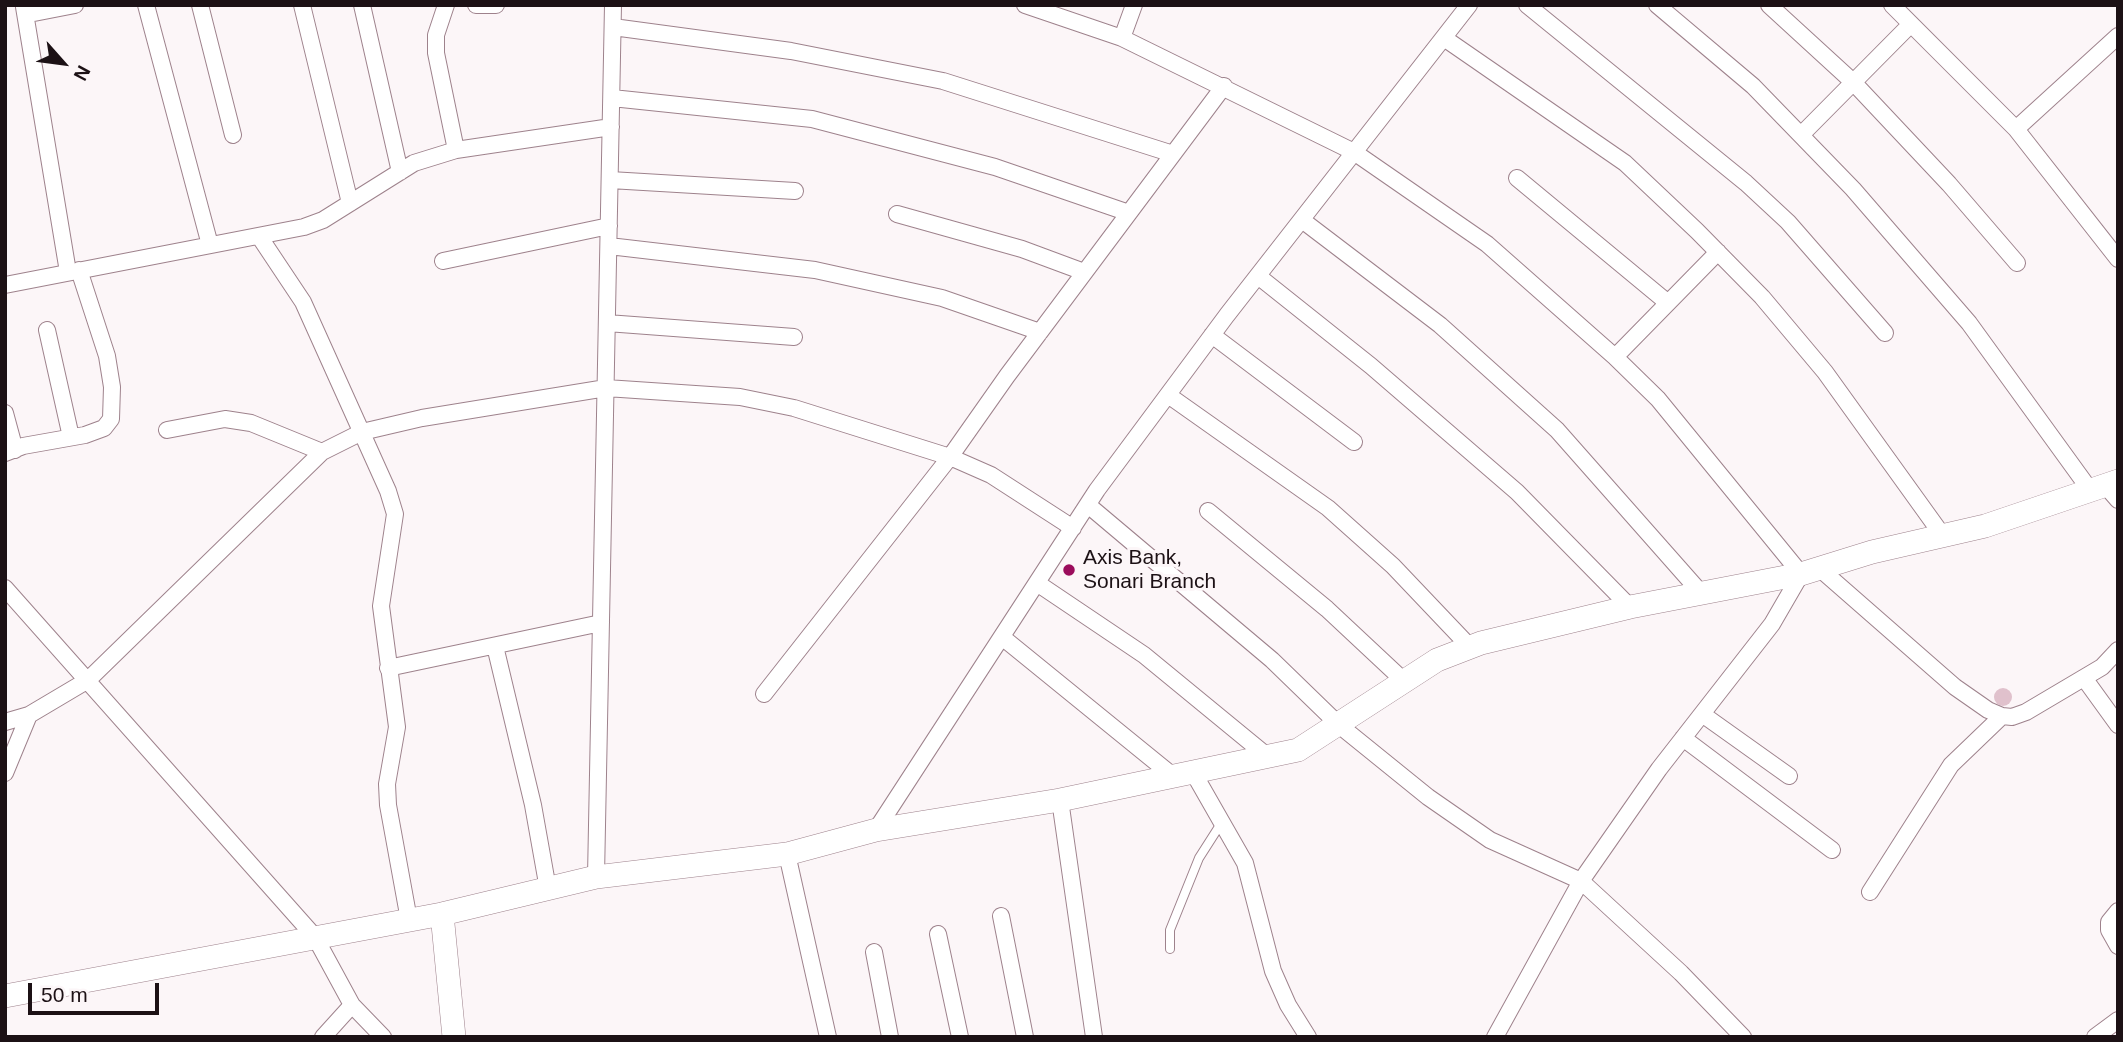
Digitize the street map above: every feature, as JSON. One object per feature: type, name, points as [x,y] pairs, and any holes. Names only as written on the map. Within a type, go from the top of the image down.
[{"type":"main road","points":[[5,996],[442,914],[596,877],[787,854],[876,830],[1060,800],[1298,750],[1437,660],[1470,647],[1630,607],[1810,571],[1985,526],[2108,489]]},
{"type":"main road","points":[[442,914],[454,1037]]},
{"type":"street","points":[[24,6],[34,13],[75,5]]},
{"type":"street","points":[[146,5],[210,245]]},
{"type":"street","points":[[200,5],[233,135]]},
{"type":"street","points":[[302,5],[350,203]]},
{"type":"street","points":[[362,5],[400,172]]},
{"type":"street","points":[[446,5],[436,35],[436,53],[456,150]]},
{"type":"street","points":[[476,5],[496,5]]},
{"type":"street","points":[[596,877],[613,5]]},
{"type":"street","points":[[1025,5],[1122,37],[1354,152],[1487,244],[1615,357],[1658,399],[1810,571],[1955,687],[2001,716],[2012,717],[2026,712],[2115,658]]},
{"type":"street","points":[[1122,37],[1134,5]]},
{"type":"street","points":[[876,830],[1088,505],[1212,335],[1469,5]]},
{"type":"street","points":[[1527,5],[1746,183],[1788,222],[1885,332]]},
{"type":"street","points":[[1769,5],[1853,82],[1949,184],[2017,263]]},
{"type":"street","points":[[5,413],[10,451],[104,428],[111,419],[114,407],[107,356],[73,271],[24,6]]},
{"type":"street","points":[[1667,8],[1753,86],[1853,189],[2108,489]]},
{"type":"street","points":[[1801,135],[1853,82],[1904,12],[2016,129],[2118,259]]},
{"type":"street","points":[[613,27],[792,51],[943,81],[1173,154]]},
{"type":"street","points":[[2016,129],[2118,36]]},
{"type":"street","points":[[1444,38],[1625,163],[1718,252],[1762,297],[1825,372],[1943,536]]},
{"type":"street","points":[[764,694],[950,457],[1084,272],[1224,86]]},
{"type":"street","points":[[612,98],[812,119],[995,167],[1129,213]]},
{"type":"street","points":[[5,285],[304,227],[350,203],[414,163],[456,150],[611,127]]},
{"type":"street","points":[[1517,178],[1668,303]]},
{"type":"street","points":[[610,180],[795,191]]},
{"type":"street","points":[[897,214],[1022,249],[1084,272]]},
{"type":"street","points":[[1302,220],[1440,325],[1557,430],[1701,593]]},
{"type":"street","points":[[443,261],[609,226]]},
{"type":"street","points":[[259,236],[303,302],[388,491],[395,514],[381,593],[397,727],[387,784],[388,805],[409,920]]},
{"type":"street","points":[[608,246],[814,270],[943,298],[1040,332]]},
{"type":"street","points":[[1615,357],[1718,252]]},
{"type":"street","points":[[1258,276],[1371,366],[1517,492],[1630,607]]},
{"type":"street","points":[[607,323],[794,337]]},
{"type":"street","points":[[47,330],[71,437]]},
{"type":"street","points":[[1212,335],[1354,442]]},
{"type":"street","points":[[5,722],[29,715],[88,680],[322,452],[362,432],[422,418],[606,388],[740,397],[794,408],[950,457],[991,475],[1073,527]]},
{"type":"street","points":[[1168,395],[1328,508],[1393,566],[1470,647]]},
{"type":"street","points":[[167,430],[225,419],[251,423],[322,452]]},
{"type":"street","points":[[1088,505],[1272,660],[1339,725],[1428,797],[1490,840],[1581,881],[1681,973],[1742,1037]]},
{"type":"street","points":[[1208,511],[1328,609],[1404,681]]},
{"type":"street","points":[[1495,1037],[1581,881],[1683,738],[1810,571]]},
{"type":"street","points":[[1037,583],[1144,655],[1267,756]]},
{"type":"street","points":[[5,588],[315,937],[352,1006],[383,1037]]},
{"type":"street","points":[[388,668],[601,623]]},
{"type":"street","points":[[1002,637],[1183,774],[1222,822],[1245,863],[1252,882],[1273,971],[1287,1005],[1308,1037]]},
{"type":"street","points":[[495,646],[533,804],[548,889]]},
{"type":"street","points":[[2084,678],[2118,725]]},
{"type":"street","points":[[1702,714],[1789,776]]},
{"type":"street","points":[[5,773],[29,715]]},
{"type":"street","points":[[1870,892],[1951,765],[2001,716]]},
{"type":"street","points":[[1683,738],[1832,850]]},
{"type":"street","points":[[1060,800],[1094,1037]]},
{"type":"street","points":[[787,854],[828,1037]]},
{"type":"street","points":[[2118,911],[2109,922],[2109,930],[2118,946]]},
{"type":"street","points":[[1001,916],[1025,1037]]},
{"type":"street","points":[[938,934],[960,1037]]},
{"type":"street","points":[[874,952],[890,1037]]},
{"type":"street","points":[[323,1037],[352,1006]]},
{"type":"street","points":[[2095,1037],[2118,1020]]},
{"type":"lane","points":[[1170,948],[1170,930],[1199,858],[1222,822]]},
{"type":"building","points":[[2003,688],[2009,691],[2012,697],[2009,703],[2003,706],[1997,703],[1994,697],[1997,691]]},
{"type":"place","name":"Axis Bank, Sonari Branch","points":[[1069,570]]}]
